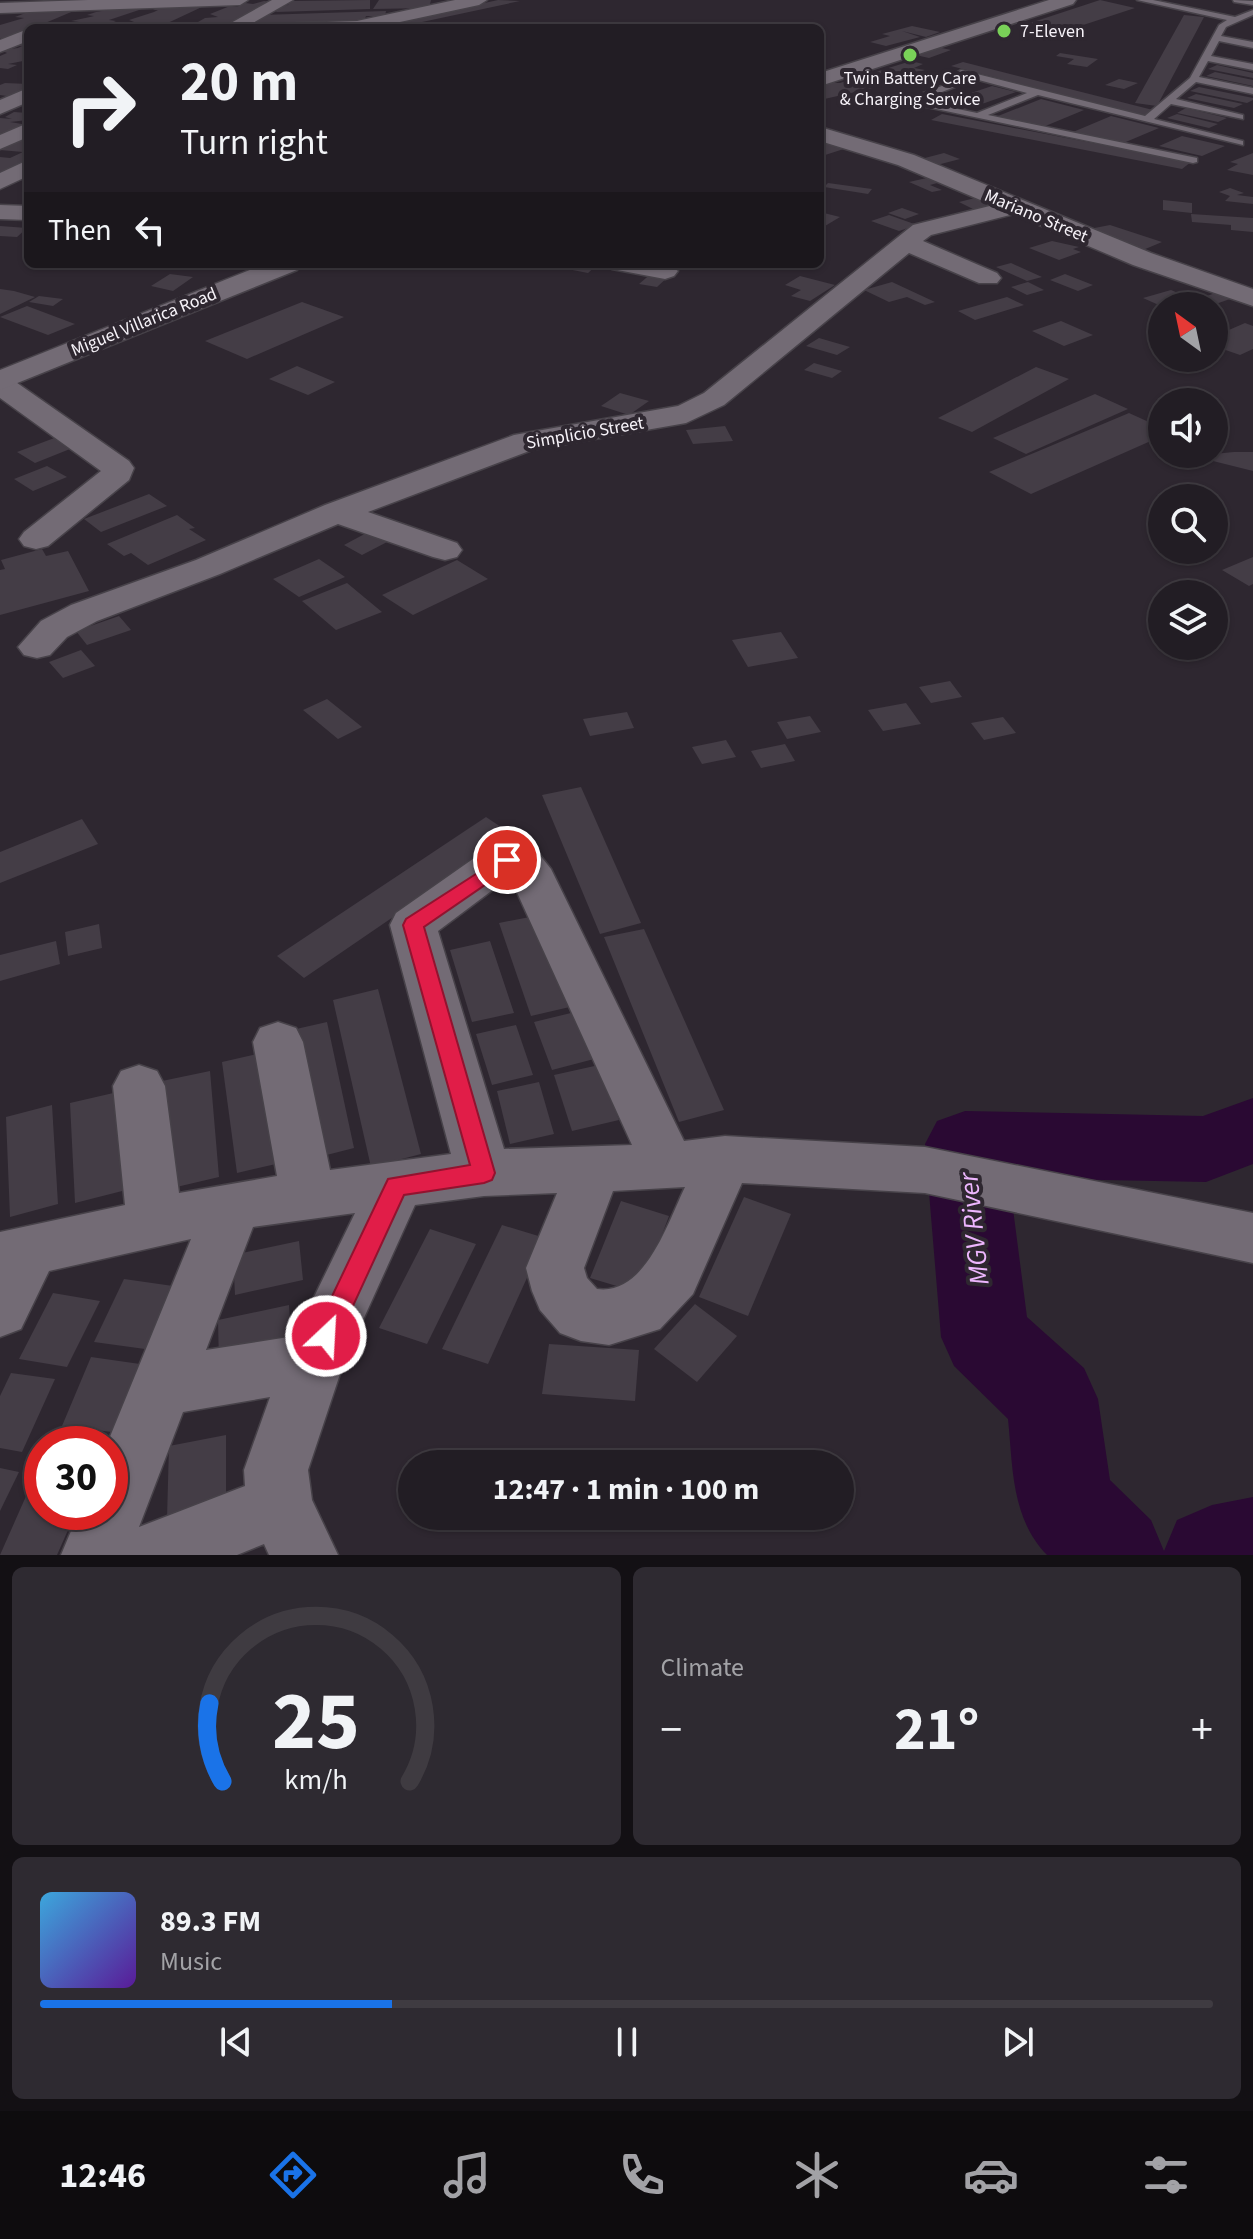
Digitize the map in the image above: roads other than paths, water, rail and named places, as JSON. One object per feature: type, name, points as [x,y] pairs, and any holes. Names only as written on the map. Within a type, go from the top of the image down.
[{"type":"main road","points":[[824,79],[1067,0]]},
{"type":"main road","name":"Mariano Street","points":[[824,135],[906,160],[1142,259],[1253,298]]},
{"type":"main road","name":"Miguel Villarica Road","points":[[0,382],[278,268]]},
{"type":"street","points":[[0,8],[240,0]]},
{"type":"street","points":[[239,24],[285,0]]},
{"type":"street","points":[[365,24],[479,0]]},
{"type":"street","points":[[177,21],[219,1]]},
{"type":"street","points":[[117,22],[156,3]]},
{"type":"street","points":[[53,22],[89,5]]},
{"type":"street","points":[[0,20],[31,7]]},
{"type":"street","points":[[262,13],[425,9]]},
{"type":"street","points":[[0,47],[24,36]]},
{"type":"street","points":[[0,108],[24,96]]},
{"type":"street","points":[[0,143],[24,131]]},
{"type":"street","points":[[0,182],[24,169]]},
{"type":"street","points":[[0,182],[24,183]]},
{"type":"street","name":"Simplicio Street","points":[[37,647],[54,629],[84,613],[208,567],[337,512],[525,442],[686,414],[714,399],[922,230],[1014,207]]},
{"type":"street","points":[[0,212],[24,213]]},
{"type":"street","points":[[907,243],[988,278]]},
{"type":"street","points":[[646,268],[665,271]]},
{"type":"street","points":[[0,382],[118,468],[118,473],[36,539]]},
{"type":"street","points":[[337,512],[445,550]]},
{"type":"street","points":[[484,1173],[413,925],[496,865],[519,860],[529,869],[669,1166]]},
{"type":"street","points":[[278,1042],[308,1197]]},
{"type":"street","points":[[139,1086],[155,1223]]},
{"type":"street","points":[[594,1170],[555,1268],[561,1291],[581,1314],[609,1318],[639,1310],[672,1276],[725,1159]]},
{"type":"street","points":[[0,1310],[15,1253],[233,1206],[484,1173],[669,1166],[725,1159],[925,1170],[1253,1238]]},
{"type":"street","points":[[152,1555],[292,1530],[276,1470],[314,1361],[396,1186]]},
{"type":"street","points":[[95,1555],[233,1206]]},
{"type":"street","points":[[160,1387],[314,1361]]},
{"type":"lane","points":[[1141,0],[1253,23]]},
{"type":"lane","points":[[1237,0],[1253,3]]},
{"type":"lane","points":[[1147,120],[1194,79],[1223,25],[1253,12]]},
{"type":"lane","points":[[1218,38],[1253,45]]},
{"type":"lane","points":[[1206,58],[1253,67]]},
{"type":"lane","points":[[961,73],[1239,143]]},
{"type":"lane","points":[[911,101],[975,76]]},
{"type":"lane","points":[[1194,79],[1253,91]]},
{"type":"lane","points":[[978,116],[1037,92]]},
{"type":"lane","points":[[894,99],[1193,160]]},
{"type":"lane","points":[[1171,101],[1240,117]]},
{"type":"lane","points":[[1089,114],[1102,108]]},
{"type":"lane","points":[[1210,136],[1253,108]]},
{"type":"lane","points":[[1049,132],[1075,120]]},
{"type":"lane","points":[[1133,149],[1178,128]]},
{"type":"waterway","name":"MGV River","points":[[1116,1555],[1065,1504],[1052,1399],[985,1337],[965,1144],[1206,1149],[1253,1130]]},
{"type":"waterway","name":"MGV River","points":[[1212,1555],[1253,1546]]},
{"type":"place","name":"7-Eleven","points":[[1004,31]]},
{"type":"place","name":"Twin Battery Care & Charging Service","points":[[910,55]]}]
